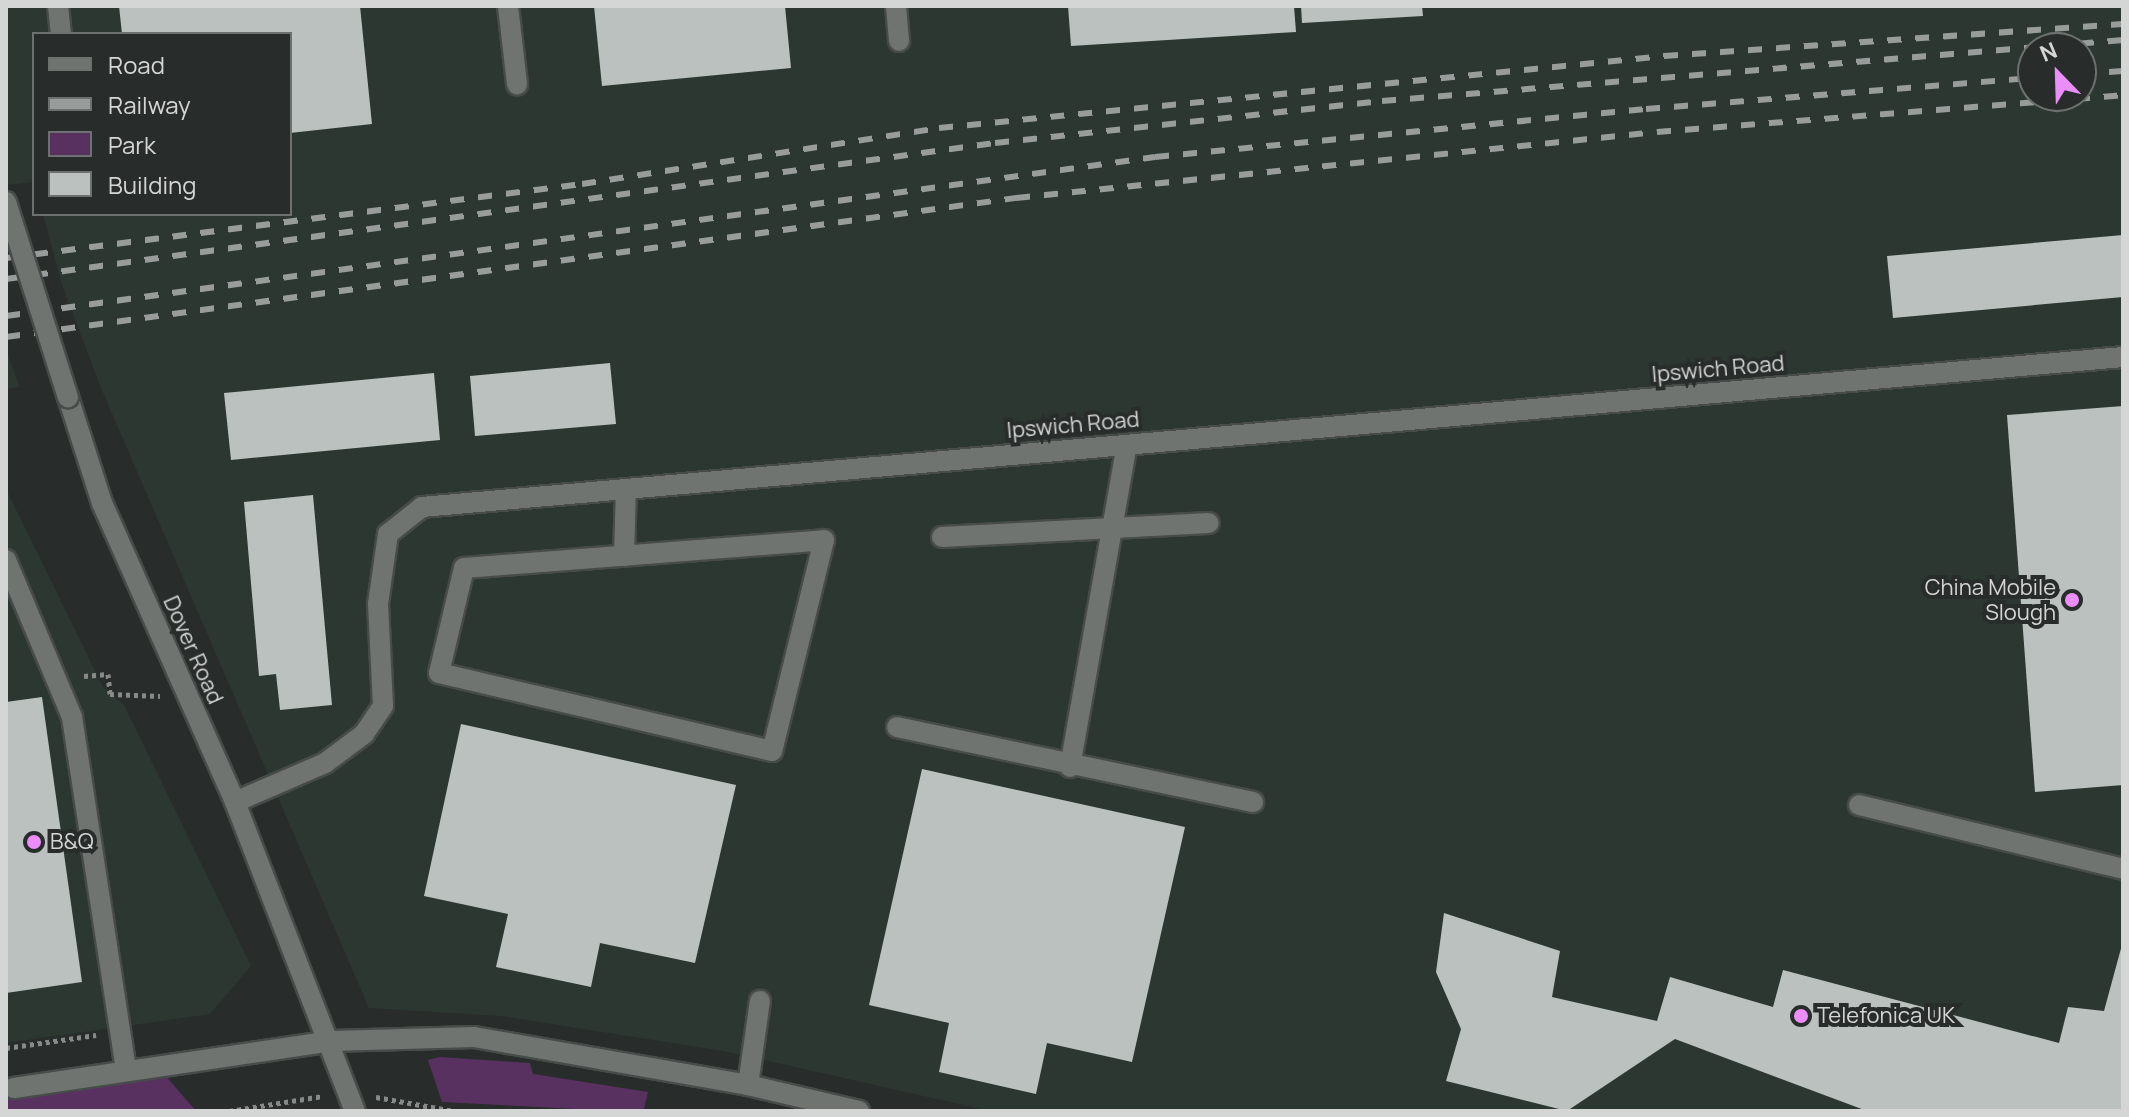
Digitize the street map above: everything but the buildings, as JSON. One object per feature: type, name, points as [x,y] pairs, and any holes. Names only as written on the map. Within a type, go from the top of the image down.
[{"type":"street","points":[[58,6],[61,32]]},
{"type":"street","points":[[508,6],[517,84]]},
{"type":"street","points":[[896,6],[899,41]]},
{"type":"street","name":"Dover Road","points":[[6,202],[102,503],[235,802],[331,1041],[355,1111]]},
{"type":"street","name":"Ipswich Road","points":[[235,802],[325,763],[364,734],[383,706],[378,604],[388,534],[422,507],[2123,357]]},
{"type":"street","points":[[1070,767],[1127,445]]},
{"type":"street","points":[[624,556],[626,489]]},
{"type":"street","points":[[942,537],[1209,523]]},
{"type":"street","points":[[824,540],[772,751],[439,673],[464,568],[624,556],[824,540]]},
{"type":"street","points":[[6,560],[72,717],[126,1069]]},
{"type":"street","points":[[897,727],[1070,767],[1253,802]]},
{"type":"street","points":[[1859,805],[2123,869]]},
{"type":"street","points":[[748,1085],[760,1001]]},
{"type":"street","points":[[14,1088],[331,1041],[474,1037],[748,1085],[859,1111]]},
{"type":"path","points":[[55,678],[108,674],[110,694],[160,696]]},
{"type":"path","points":[[6,1048],[121,1032]]},
{"type":"shaded area","points":[[6,6],[2123,6],[2123,1111],[990,1111],[729,1052],[502,1016],[369,1008],[101,388],[62,285],[44,216],[292,216],[292,32],[32,32],[32,182],[6,185]]},
{"type":"shaded area","points":[[6,347],[10,361],[20,387],[6,389]]},
{"type":"shaded area","points":[[6,489],[103,687],[124,705],[251,966],[210,1014],[6,1043]]},
{"type":"green space","points":[[440,1057],[530,1063],[533,1074],[648,1092],[644,1109],[616,1111],[442,1102],[428,1060]]},
{"type":"green space","points":[[163,1073],[196,1111],[6,1111],[6,1099]]},
{"type":"railway","points":[[6,258],[582,184],[939,128],[1664,56],[2123,24]]},
{"type":"railway","points":[[6,279],[995,143],[1382,101],[2123,40]]},
{"type":"railway","points":[[2097,73],[2123,71]]},
{"type":"railway","points":[[6,316],[1155,157],[1646,109],[2017,79]]},
{"type":"railway","points":[[6,337],[1016,198],[1657,132],[2123,95]]},
{"type":"place","name":"China Mobile Slough","points":[[2072,600]]},
{"type":"place","name":"B&Q","points":[[34,842]]},
{"type":"place","name":"Telefonica UK","points":[[1801,1016]]}]
